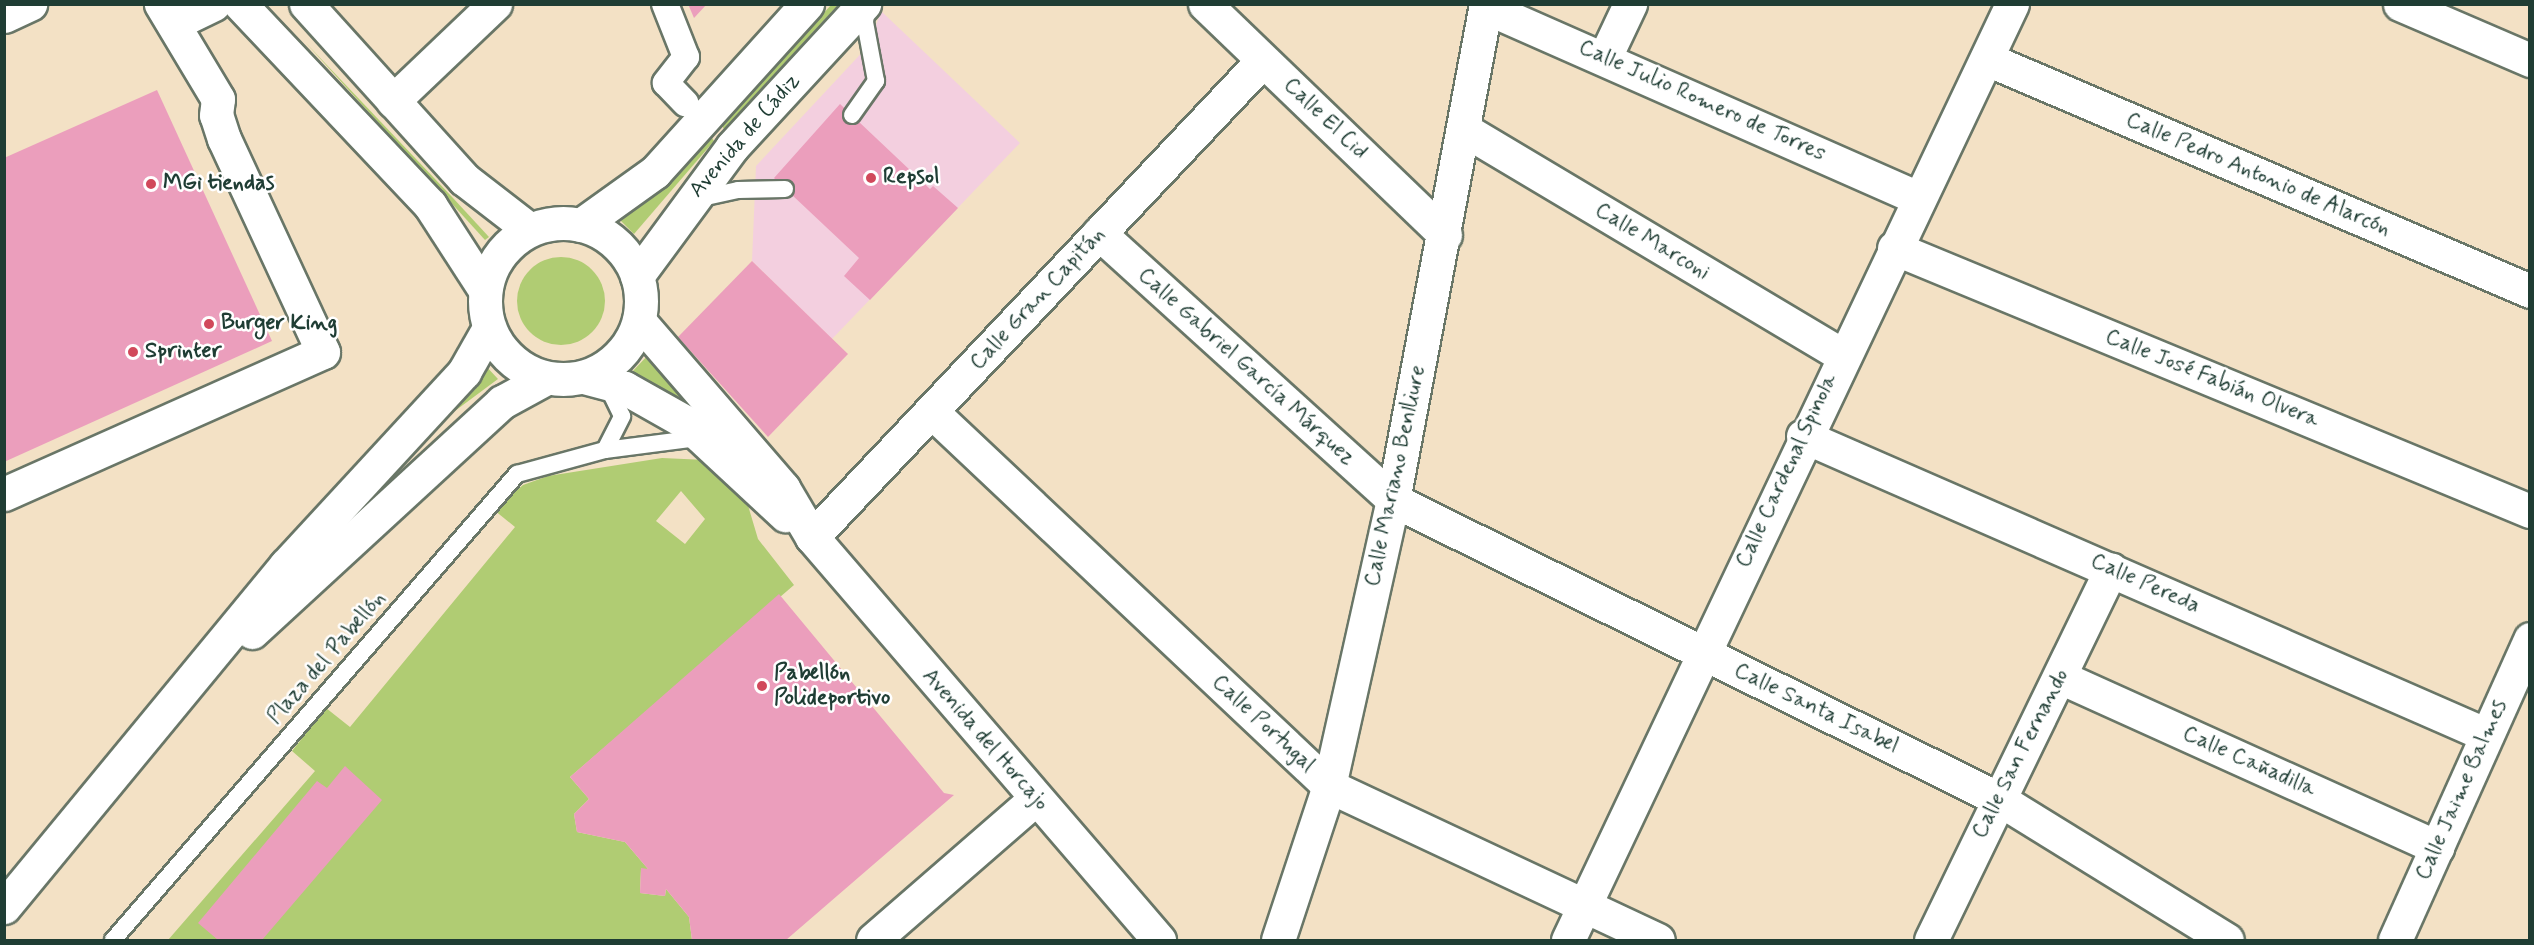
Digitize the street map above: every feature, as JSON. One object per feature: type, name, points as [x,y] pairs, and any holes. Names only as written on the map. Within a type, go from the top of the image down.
[{"type":"street","points":[[4,16],[30,4]]},
{"type":"street","points":[[4,494],[324,352],[224,139],[218,99],[168,14],[214,4]]},
{"type":"street","points":[[240,4],[430,205],[474,265],[485,290],[489,328],[508,357],[546,378],[592,379],[620,355],[639,321],[637,276],[617,245],[581,225],[555,223],[530,230],[498,256],[485,290]]},
{"type":"street","points":[[306,4],[482,195],[530,230]]},
{"type":"street","points":[[393,101],[495,4]]},
{"type":"street","points":[[665,4],[686,57],[666,83],[685,103]]},
{"type":"street","name":"Avenida de Cádiz","points":[[581,225],[661,166],[807,4]]},
{"type":"street","name":"Avenida de Cádiz","points":[[637,276],[688,202],[866,4]]},
{"type":"street","name":"Calle El Cid","points":[[1205,4],[1445,235]]},
{"type":"street","points":[[1605,57],[1630,4]]},
{"type":"street","name":"Calle Cardenal Spinola","points":[[1568,940],[1803,436],[2012,4]]},
{"type":"street","points":[[2400,4],[2529,60]]},
{"type":"street","name":"Calle Julio Romero de Torres","points":[[1485,5],[1918,198]]},
{"type":"street","name":"Calle Mariano Benlliure","points":[[1278,940],[1329,786],[1393,501],[1445,235],[1485,5]]},
{"type":"street","name":"Calle Pedro Antonio de Alarcón","points":[[1987,59],[2529,291]]},
{"type":"street","name":"Calle Gran Capitán","points":[[812,537],[1263,60]]},
{"type":"street","name":"Calle Marconi","points":[[1463,129],[1842,355]]},
{"type":"street","name":"Calle Gabriel García Márquez","points":[[1099,233],[1393,501]]},
{"type":"street","name":"Calle José Fabián Olvera","points":[[1894,248],[2529,511]]},
{"type":"street","name":"Avenida del Horcajo","points":[[639,321],[783,488],[812,537]]},
{"type":"street","points":[[4,907],[79,812],[192,685],[286,565],[464,372],[489,328]]},
{"type":"street","points":[[192,685],[502,402],[546,378]]},
{"type":"street","name":"Avenida del Horcajo","points":[[592,379],[658,404],[812,537],[1035,799],[1160,940]]},
{"type":"street","name":"Calle Portugal","points":[[932,412],[1329,786],[1658,940]]},
{"type":"street","name":"Calle Pereda","points":[[1803,436],[2487,735]]},
{"type":"street","name":"Calle Santa Isabel","points":[[1393,501],[1997,798],[2227,940]]},
{"type":"street","name":"Calle San Fernando","points":[[1931,940],[1997,798],[2060,677],[2111,569]]},
{"type":"street","name":"Calle Jaime Balmes","points":[[2395,940],[2529,639]]},
{"type":"street","name":"Calle Cañadilla","points":[[2060,677],[2438,847]]},
{"type":"street","points":[[873,940],[1035,799]]},
{"type":"lane","points":[[852,116],[876,81],[865,22],[866,4]]},
{"type":"lane","points":[[688,202],[738,190],[785,189]]},
{"type":"lane","points":[[592,379],[617,398],[622,416],[605,450]]},
{"type":"lane","name":"Plaza del Pabellón","points":[[113,940],[509,481],[523,471],[605,450],[699,438]]},
{"type":"shaded area","name":"Repsol","points":[[881,11],[1020,143],[832,339],[752,261],[756,166],[869,45]]},
{"type":"green space","points":[[831,5],[838,5],[724,129],[722,126]]},
{"type":"green space","points":[[305,42],[453,198],[489,237],[485,240]]},
{"type":"green space","points":[[712,138],[714,141],[634,234],[620,220]]},
{"type":"green space","points":[[561,257],[578,261],[592,270],[601,284],[605,301],[601,318],[592,332],[578,341],[561,345],[544,341],[530,332],[521,318],[517,301],[521,284],[530,270],[544,261]]},
{"type":"green space","points":[[650,353],[694,408],[631,373]]},
{"type":"green space","points":[[484,364],[498,379],[436,425],[387,474]]},
{"type":"green space","points":[[662,458],[706,460],[747,502],[758,539],[794,585],[570,777],[589,799],[574,814],[577,832],[625,842],[648,869],[641,869],[640,893],[665,896],[666,889],[689,917],[692,940],[168,940],[315,771],[292,751],[326,708],[350,727],[515,527],[494,510],[523,485],[548,476]],"holes":[[[681,491],[705,519],[685,544],[656,521]]]},
{"type":"building","points":[[688,4],[707,4],[694,18]]},
{"type":"building","points":[[157,90],[272,341],[4,462],[4,158]]},
{"type":"building","points":[[840,104],[930,189],[933,186],[958,208],[870,300],[844,276],[859,258],[774,178]]},
{"type":"building","points":[[752,261],[848,354],[768,437],[678,337]]},
{"type":"building","name":"Pabellón Polideportivo","points":[[779,594],[944,793],[954,795],[786,940],[692,940],[689,917],[666,889],[665,896],[640,893],[641,868],[648,869],[625,842],[577,832],[574,814],[589,799],[570,777]]},
{"type":"building","points":[[345,766],[382,800],[262,940],[218,940],[198,923],[317,781],[327,788]]},
{"type":"place","name":"Repsol","points":[[871,178]]},
{"type":"place","name":"MGi tiendas","points":[[151,184]]},
{"type":"place","name":"Burger King","points":[[209,324]]},
{"type":"place","name":"Sprinter","points":[[133,352]]},
{"type":"place","name":"Pabellón Polideportivo","points":[[762,686]]}]
